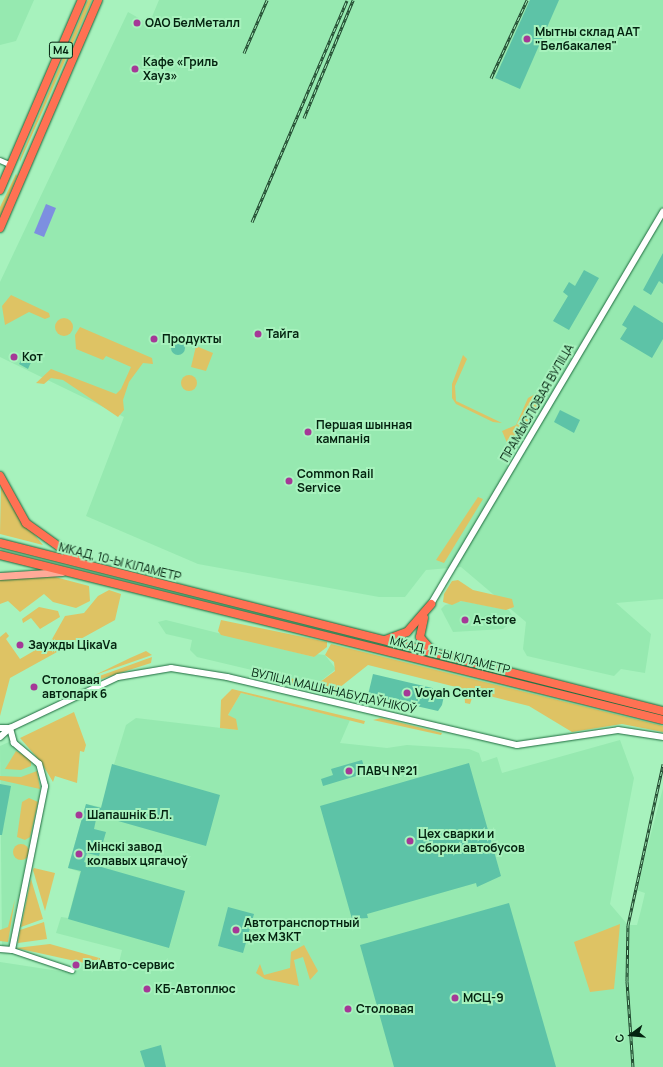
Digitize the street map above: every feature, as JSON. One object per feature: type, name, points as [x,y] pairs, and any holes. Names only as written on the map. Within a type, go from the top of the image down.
[{"type":"highway","name":"М4","points":[[0,190],[82,0]]},
{"type":"highway","name":"М4","points":[[0,228],[98,0]]},
{"type":"highway","points":[[0,476],[26,523],[47,542],[87,566]]},
{"type":"highway","name":"МКАД, 10-Ы КІЛАМЕТР","points":[[0,543],[233,603]]},
{"type":"highway","name":"МКАД, 10-Ы КІЛАМЕТР","points":[[0,555],[232,613]]},
{"type":"highway","name":"МКАД, 11-Ы КІЛАМЕТР","points":[[233,603],[663,711]]},
{"type":"highway","points":[[379,640],[407,632],[431,604]]},
{"type":"highway","points":[[431,604],[419,634],[423,644],[436,655]]},
{"type":"highway","name":"МКАД, 11-Ы КІЛАМЕТР","points":[[232,613],[663,720]]},
{"type":"main road","name":"ПРАМЫСЛОВАЯ ВУЛІЦА","points":[[431,604],[663,212]]},
{"type":"main road","points":[[0,576],[66,572]]},
{"type":"main road","name":"ВУЛІЦА МАШЫНАБУДАЎНІКОЎ","points":[[0,737],[10,728],[118,677],[171,668],[209,673],[518,745],[618,730],[663,737]]},
{"type":"main road","name":"ВУЛІЦА МАШЫНАБУДАЎНІКОЎ","points":[[0,728],[10,728]]},
{"type":"main road","points":[[0,949],[12,950],[45,786],[39,764],[22,749],[10,728]]},
{"type":"street","points":[[0,160],[11,165]]},
{"type":"street","points":[[12,950],[72,970]]},
{"type":"shaded area","points":[[0,0],[34,0],[16,41],[0,45]]},
{"type":"shaded area","points":[[88,0],[92,0],[20,162],[20,159]]},
{"type":"shaded area","points":[[159,0],[663,0],[663,599],[616,603],[651,634],[645,673],[621,669],[614,676],[527,656],[523,649],[526,622],[461,567],[426,570],[405,597],[379,597],[198,564],[86,516],[124,417],[0,357],[0,282],[128,12],[149,24]]},
{"type":"shaded area","points":[[16,174],[17,176],[0,217],[0,207]]},
{"type":"shaded area","points":[[11,295],[49,313],[50,317],[45,319],[29,312],[5,325],[2,306]]},
{"type":"shaded area","points":[[64,318],[68,319],[72,323],[72,331],[68,335],[64,336],[60,335],[56,331],[55,327],[56,323],[60,319]]},
{"type":"shaded area","points":[[80,327],[152,358],[153,364],[143,363],[129,382],[123,400],[124,410],[118,417],[63,380],[51,378],[44,384],[36,383],[51,369],[116,394],[121,389],[131,367],[106,356],[103,360],[76,349],[75,335]]},
{"type":"shaded area","points":[[196,346],[213,353],[206,371],[191,367]]},
{"type":"shaded area","points":[[463,355],[467,359],[455,386],[456,401],[502,423],[493,422],[456,404],[452,398],[452,384]]},
{"type":"shaded area","points":[[189,375],[195,377],[197,383],[195,389],[189,391],[183,389],[181,383],[183,377]]},
{"type":"shaded area","points":[[539,392],[544,395],[511,452],[502,431],[516,425],[528,398]]},
{"type":"shaded area","points":[[1,486],[13,509],[43,545],[0,534]]},
{"type":"shaded area","points":[[478,497],[483,499],[444,563],[436,560]]},
{"type":"shaded area","points":[[55,577],[89,586],[90,601],[76,608],[53,602],[44,594],[20,612],[8,601],[0,604],[0,578]]},
{"type":"shaded area","points":[[458,580],[473,590],[512,599],[514,607],[506,610],[461,601],[452,605],[443,602],[444,594],[452,581]]},
{"type":"shaded area","points":[[109,590],[121,594],[115,620],[10,678],[0,716],[0,637],[6,632],[9,636],[6,639],[20,659],[51,641],[65,616],[84,613],[98,596]]},
{"type":"shaded area","points":[[462,601],[509,610],[514,619],[503,629],[453,632],[441,609],[445,605]]},
{"type":"shaded area","points":[[39,607],[58,611],[60,617],[40,629],[31,618],[23,623],[22,619]]},
{"type":"shaded area","points":[[166,620],[314,657],[316,654],[325,655],[336,669],[316,685],[197,657],[190,650],[192,640],[166,634],[158,622]]},
{"type":"shaded area","points":[[221,620],[327,642],[327,647],[314,657],[221,635],[218,631]]},
{"type":"shaded area","points":[[331,644],[663,726],[663,732],[622,724],[572,732],[529,706],[474,692],[470,704],[465,703],[464,689],[368,665],[339,688],[338,695],[287,685],[290,678],[316,685],[335,671],[334,662],[325,655]]},
{"type":"shaded area","points":[[146,651],[152,655],[95,675],[130,658]]},
{"type":"shaded area","points":[[152,657],[151,663],[101,679],[94,678]]},
{"type":"shaded area","points":[[232,689],[365,721],[364,724],[241,693],[228,715],[236,719],[238,730],[220,728],[221,700]]},
{"type":"shaded area","points":[[241,693],[350,720],[340,743],[387,748],[407,745],[469,749],[479,753],[482,762],[497,757],[502,773],[620,740],[634,778],[610,904],[628,925],[637,925],[641,910],[645,893],[636,890],[663,788],[663,1067],[0,1067],[0,962],[72,973],[71,961],[117,971],[122,950],[56,933],[61,917],[68,918],[80,872],[68,868],[86,804],[101,807],[126,725],[136,718],[238,730],[228,715]]},
{"type":"shaded area","points":[[74,712],[86,745],[84,752],[80,751],[77,783],[55,776],[53,782],[41,762],[20,738]]},
{"type":"shaded area","points":[[381,718],[442,733],[441,735],[373,720]]},
{"type":"shaded area","points":[[9,742],[34,763],[41,787],[9,945],[2,948],[0,746]]},
{"type":"shaded area","points":[[16,751],[31,759],[31,766],[21,770],[5,769]]},
{"type":"shaded area","points":[[37,771],[40,789],[0,780],[0,776],[21,777]]},
{"type":"shaded area","points":[[29,798],[38,802],[30,837],[25,840],[17,837],[22,802]]},
{"type":"shaded area","points":[[18,844],[24,844],[29,849],[27,858],[24,860],[18,860],[13,855],[13,849]]},
{"type":"shaded area","points":[[34,868],[55,873],[45,911],[33,870]]},
{"type":"shaded area","points":[[31,879],[43,919],[21,927]]},
{"type":"shaded area","points":[[15,899],[8,942],[0,941],[0,930],[8,927]]},
{"type":"shaded area","points":[[44,922],[47,939],[18,943],[20,930]]},
{"type":"shaded area","points":[[620,924],[614,989],[590,992],[574,942]]},
{"type":"shaded area","points":[[50,944],[117,963],[116,970],[16,948]]},
{"type":"shaded area","points":[[304,945],[318,971],[310,980],[303,957],[294,960],[299,986],[265,979],[256,973],[260,964],[264,975],[290,968],[291,952]]},
{"type":"water","points":[[46,204],[56,208],[44,237],[34,233]]},
{"type":"building","name":"Мытны склад ААТ \"Белбакалея\"","points":[[530,0],[559,0],[520,89],[495,78]]},
{"type":"building","points":[[663,253],[663,284],[659,281],[651,295],[643,290]]},
{"type":"building","points":[[584,270],[599,278],[569,330],[553,321],[568,296],[563,292],[569,282],[575,286]]},
{"type":"building","points":[[634,305],[663,323],[663,339],[652,358],[620,339],[627,328],[622,325]]},
{"type":"building","points":[[175,341],[181,341],[185,345],[185,351],[181,355],[175,355],[171,351],[171,345]]},
{"type":"building","points":[[24,355],[32,360],[28,369],[19,364]]},
{"type":"building","points":[[560,410],[580,420],[574,433],[554,422]]},
{"type":"building","name":"Voyah Center","points":[[373,674],[445,691],[442,705],[438,711],[368,695]]},
{"type":"building","name":"ПАВЧ №21","points":[[362,760],[366,773],[323,786],[321,779],[333,775],[331,769]]},
{"type":"building","name":"Цех сварки и сборки автобусов","points":[[469,763],[501,876],[477,887],[476,883],[367,914],[368,918],[352,919],[320,806]]},
{"type":"building","name":"Мінскі завод колавых цягачоў","points":[[112,764],[220,795],[206,846],[97,815],[94,829],[106,832],[99,856],[87,853],[84,862],[185,891],[169,948],[68,919],[81,871],[68,868],[86,804],[101,808]]},
{"type":"building","points":[[0,784],[11,786],[2,835],[0,835]]},
{"type":"building","name":"МСЦ-9","points":[[509,903],[556,1067],[394,1067],[360,945]]},
{"type":"building","name":"Автотранспортный цех МЗКТ","points":[[228,907],[254,914],[243,953],[218,946]]},
{"type":"building","points":[[161,1045],[166,1067],[145,1067],[140,1051]]},
{"type":"railway","points":[[244,53],[267,0]]},
{"type":"railway","points":[[252,222],[347,0]]},
{"type":"railway","points":[[304,118],[353,0]]},
{"type":"railway","points":[[491,78],[527,0]]},
{"type":"railway","points":[[633,1067],[627,981],[628,925],[663,764]]},
{"type":"place","name":"ОАО БелМеталл","points":[[137,23]]},
{"type":"place","name":"Мытны склад ААТ \"Белбакалея\"","points":[[527,39]]},
{"type":"place","name":"Кафе «Гриль Хауз»","points":[[135,69]]},
{"type":"place","name":"Тайга","points":[[258,334]]},
{"type":"place","name":"Продукты","points":[[154,339]]},
{"type":"place","name":"Кот","points":[[14,357]]},
{"type":"place","name":"Першая шынная кампанія","points":[[308,432]]},
{"type":"place","name":"Common Rail Service","points":[[289,481]]},
{"type":"place","name":"А-store","points":[[465,620]]},
{"type":"place","name":"Заужды ЦікаVа","points":[[20,645]]},
{"type":"place","name":"Столовая автопарк 6","points":[[34,687]]},
{"type":"place","name":"Voyah Center","points":[[407,693]]},
{"type":"place","name":"ПАВЧ №21","points":[[349,771]]},
{"type":"place","name":"Шапашнік Б.Л.","points":[[79,815]]},
{"type":"place","name":"Цех сварки и сборки автобусов","points":[[410,841]]},
{"type":"place","name":"Мінскі завод колавых цягачоў","points":[[79,854]]},
{"type":"place","name":"Автотранспортный цех МЗКТ","points":[[236,930]]},
{"type":"place","name":"ВиАвто-сервис","points":[[76,965]]},
{"type":"place","name":"КБ-Автоплюс","points":[[147,989]]},
{"type":"place","name":"МСЦ-9","points":[[455,998]]},
{"type":"place","name":"Столовая","points":[[348,1009]]}]
